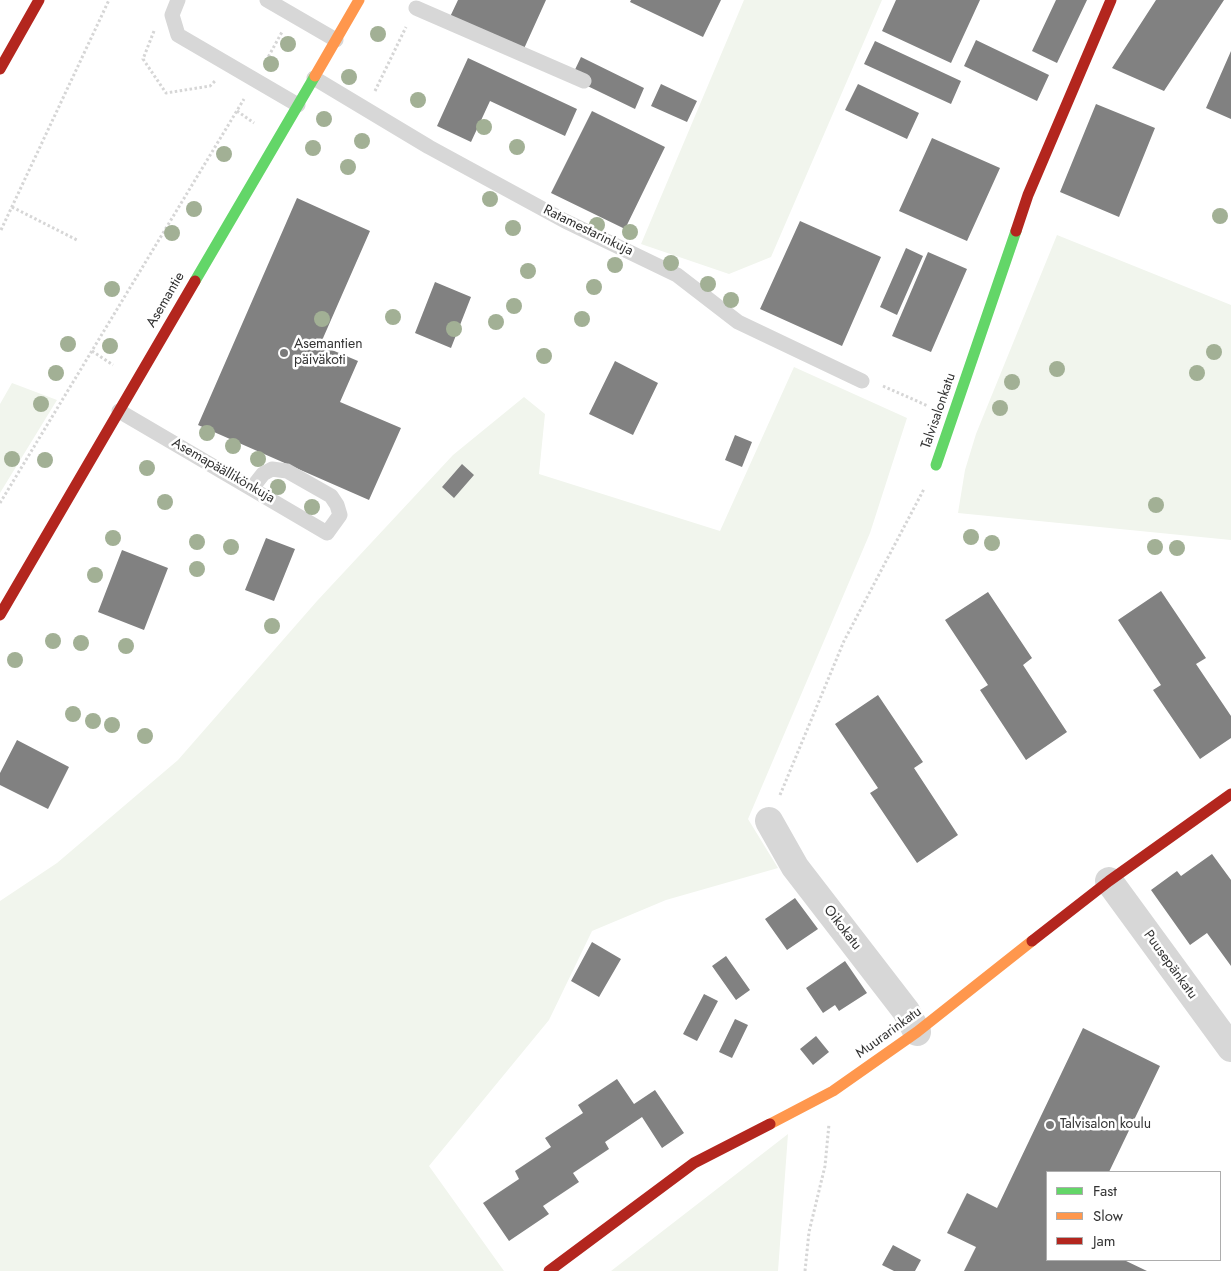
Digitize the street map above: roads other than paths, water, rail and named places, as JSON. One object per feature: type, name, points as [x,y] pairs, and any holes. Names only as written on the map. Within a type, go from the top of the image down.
[{"type":"street","points":[[0,69],[39,0]]},
{"type":"street","name":"Asemantie","points":[[0,615],[359,0]]},
{"type":"street","name":"Talvisalonkatu","points":[[936,465],[954,417],[1028,195],[1111,0]]},
{"type":"street","name":"Muurarinkatu","points":[[549,1271],[694,1163],[833,1091],[917,1032],[1109,881],[1231,794]]},
{"type":"street","name":"Oikokatu","points":[[769,821],[795,867],[906,1010],[917,1032]]},
{"type":"street","name":"Puusepänkatu","points":[[1109,881],[1231,1048]]},
{"type":"lane","points":[[178,0],[172,15],[178,35],[298,105]]},
{"type":"lane","points":[[267,0],[336,40]]},
{"type":"lane","points":[[416,8],[584,81]]},
{"type":"lane","name":"Ratamestarinkuja","points":[[314,78],[366,111],[565,221],[677,274],[738,322],[862,381]]},
{"type":"lane","name":"Asemapäällikönkuja","points":[[119,411],[327,533],[340,515],[337,505],[331,496],[287,471],[272,469],[263,474],[252,488]]},
{"type":"place","name":"Asemantien päiväkoti","points":[[284,353]]},
{"type":"place","name":"Talvisalon koulu","points":[[1050,1125]]}]
